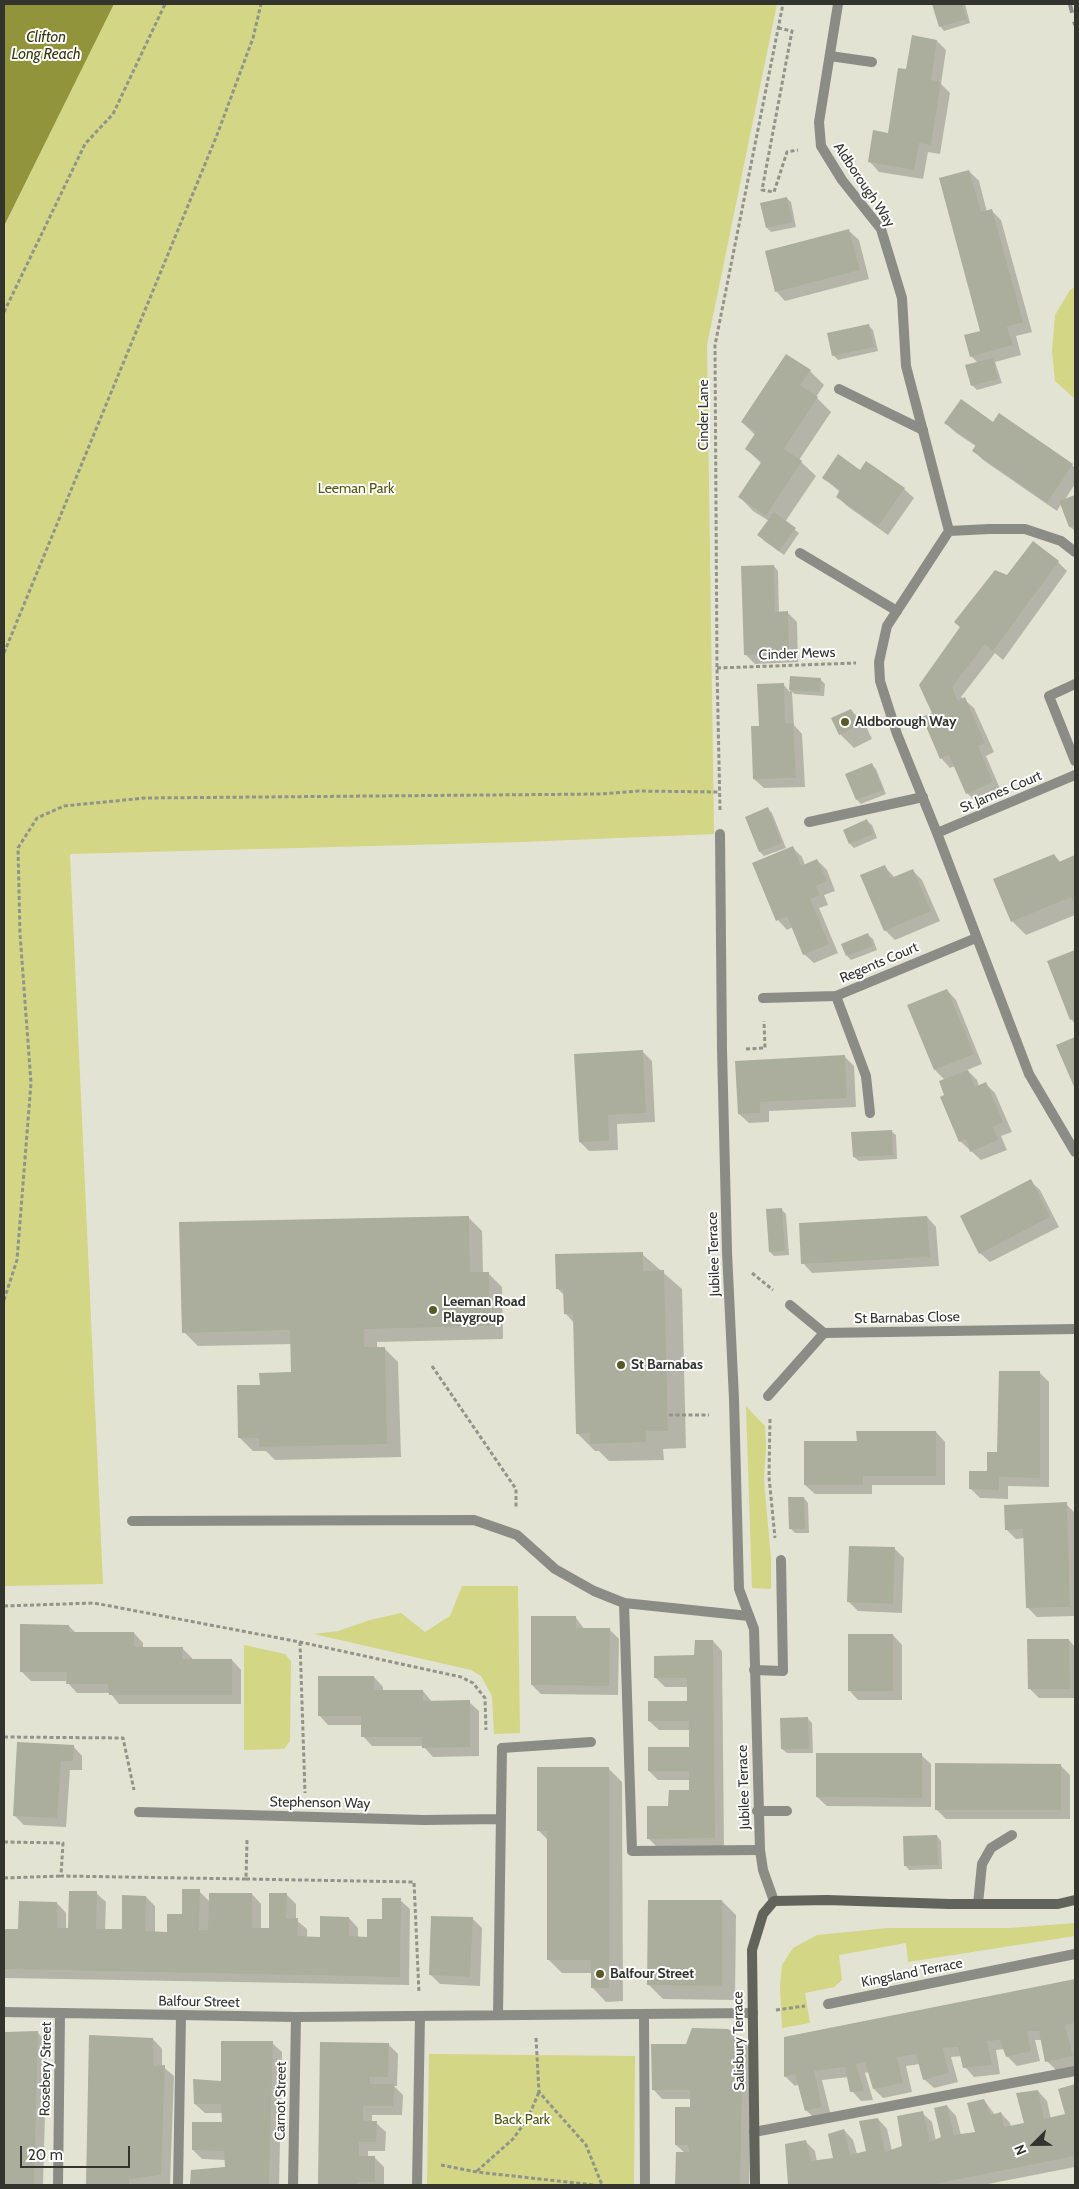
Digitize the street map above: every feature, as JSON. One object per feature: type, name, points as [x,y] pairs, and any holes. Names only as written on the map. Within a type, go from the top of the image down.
[{"type":"street","name":"Aldborough Way","points":[[838,4],[819,122],[822,146],[842,180],[881,229],[902,298],[906,366],[949,531]]},
{"type":"street","points":[[830,56],[872,62]]},
{"type":"street","points":[[838,389],[923,430]]},
{"type":"street","points":[[1075,552],[1061,541],[1025,529],[949,531],[887,626],[879,662],[880,681],[897,734],[937,833],[1028,1074],[1075,1152]]},
{"type":"street","points":[[800,553],[897,611]]},
{"type":"street","points":[[1075,684],[1049,696],[1075,761]]},
{"type":"street","name":"St James Court","points":[[937,833],[1075,776]]},
{"type":"street","points":[[809,822],[922,797]]},
{"type":"street","name":"Jubilee Terrace","points":[[720,834],[726,1252],[735,1415],[740,1589],[754,1629],[757,1811],[763,1870],[774,1902]]},
{"type":"street","name":"Regents Court","points":[[763,998],[836,996],[976,938]]},
{"type":"street","points":[[836,996],[866,1076],[870,1113]]},
{"type":"street","points":[[768,1396],[824,1333],[790,1305]]},
{"type":"street","name":"St Barnabas Close","points":[[824,1333],[1075,1329]]},
{"type":"street","points":[[132,1521],[474,1520],[517,1535],[555,1569],[594,1591],[624,1603],[749,1616]]},
{"type":"street","points":[[754,1670],[783,1671],[780,1560]]},
{"type":"street","points":[[624,1603],[632,1851],[760,1850]]},
{"type":"street","points":[[498,2015],[502,1748],[591,1742]]},
{"type":"street","points":[[757,1811],[787,1811]]},
{"type":"street","name":"Stephenson Way","points":[[139,1812],[501,1819]]},
{"type":"street","points":[[978,1904],[982,1864],[991,1848],[1012,1835]]},
{"type":"street","points":[[774,1902],[827,1900],[1058,1904],[1075,1900]]},
{"type":"street","name":"Salisbury Terrace","points":[[755,2185],[752,1950],[763,1914],[774,1902]]},
{"type":"street","name":"Kingsland Terrace","points":[[828,2004],[1075,1954]]},
{"type":"street","name":"Balfour Street","points":[[4,2012],[296,2017],[753,2013]]},
{"type":"street","name":"Rosebery Street","points":[[58,2185],[60,2014]]},
{"type":"street","points":[[644,2014],[645,2185]]},
{"type":"street","points":[[178,2185],[181,2016]]},
{"type":"street","points":[[417,2185],[420,2016]]},
{"type":"street","name":"Carnot Street","points":[[293,2185],[296,2017]]},
{"type":"street","points":[[754,2132],[1075,2071]]},
{"type":"path","points":[[4,312],[85,144],[113,114],[165,4]]},
{"type":"path","points":[[4,653],[216,135],[253,38],[261,4]]},
{"type":"path","name":"Cinder Lane","points":[[720,834],[716,668],[715,346],[783,4]]},
{"type":"path","points":[[778,28],[792,31],[762,190],[774,192],[787,152],[822,146]]},
{"type":"path","name":"Cinder Mews","points":[[716,668],[879,662]]},
{"type":"path","points":[[4,1300],[17,1260],[31,1083],[20,934],[18,848],[37,818],[64,806],[144,798],[601,794],[638,791],[719,792]]},
{"type":"path","points":[[722,1049],[765,1048],[763,998]]},
{"type":"path","points":[[726,1252],[790,1305]]},
{"type":"path","points":[[432,1366],[516,1489],[517,1535]]},
{"type":"path","points":[[768,1396],[771,1434],[769,1477],[775,1541],[780,1560]]},
{"type":"path","points":[[668,1415],[735,1415]]},
{"type":"path","points":[[4,1606],[94,1603],[300,1642],[461,1677],[473,1683],[485,1698],[487,1736],[502,1748]]},
{"type":"path","points":[[300,1642],[306,1816]]},
{"type":"path","points":[[4,1737],[123,1738],[139,1812]]},
{"type":"path","points":[[246,1879],[247,1815]]},
{"type":"path","points":[[4,1842],[62,1843],[61,1876]]},
{"type":"path","points":[[4,1878],[61,1876],[414,1882],[420,2016]]},
{"type":"path","points":[[753,2013],[828,2004]]},
{"type":"path","points":[[477,2172],[513,2140],[528,2118],[539,2092],[535,2015]]},
{"type":"path","points":[[539,2092],[586,2145],[602,2185]]},
{"type":"path","points":[[417,2159],[477,2172],[594,2185]]},
{"type":"green space","name":"Leeman Park","points":[[114,4],[777,4],[707,345],[714,834],[523,842],[70,854],[103,1584],[4,1586],[4,226]]},
{"type":"green space","points":[[1075,287],[1075,399],[1055,381],[1052,351],[1055,315],[1070,290]]},
{"type":"green space","points":[[746,1406],[765,1426],[764,1480],[771,1559],[771,1589],[752,1588]]},
{"type":"green space","points":[[462,1586],[518,1586],[520,1733],[494,1734],[492,1696],[481,1676],[471,1670],[314,1634],[338,1631],[370,1620],[401,1613],[425,1632],[450,1616]]},
{"type":"green space","points":[[244,1645],[285,1654],[291,1661],[290,1741],[284,1749],[244,1750]]},
{"type":"green space","points":[[1075,1923],[1075,1936],[908,1962],[906,1943],[839,1955],[842,1980],[834,1987],[805,1993],[810,2023],[782,2028],[780,1986],[782,1965],[793,1948],[817,1935],[888,1928],[1010,1928]]},
{"type":"green space","name":"Back Park","points":[[429,2054],[635,2056],[634,2185],[427,2185]]},
{"type":"water","name":"Clifton Long Reach","points":[[4,4],[114,4],[4,226]]},
{"type":"building","points":[[932,4],[962,4],[967,19],[939,27]]},
{"type":"building","points":[[912,35],[937,40],[931,80],[941,82],[931,145],[919,143],[914,170],[868,162],[873,130],[888,133],[898,68],[906,69]]},
{"type":"building","points":[[969,170],[981,212],[992,209],[1023,322],[1007,327],[1013,345],[970,357],[964,335],[980,331],[939,178]]},
{"type":"building","points":[[787,197],[793,222],[766,228],[760,203]]},
{"type":"building","points":[[849,229],[860,270],[775,292],[765,251]]},
{"type":"building","points":[[869,324],[874,347],[832,356],[827,333]]},
{"type":"building","points":[[786,354],[811,370],[800,385],[818,397],[784,449],[802,461],[766,516],[738,497],[762,461],[745,449],[756,432],[741,422]]},
{"type":"building","points":[[993,358],[998,379],[971,386],[965,365]]},
{"type":"building","points":[[961,399],[993,422],[999,413],[1073,464],[1047,503],[972,451],[976,445],[944,423]]},
{"type":"building","points":[[838,454],[860,470],[866,461],[905,488],[878,526],[836,497],[840,490],[822,478]]},
{"type":"building","points":[[1075,495],[1075,525],[1069,527],[1059,501]]},
{"type":"building","points":[[774,512],[796,528],[779,551],[757,535]]},
{"type":"building","points":[[1033,541],[1059,561],[993,651],[985,644],[952,687],[958,701],[965,697],[985,743],[978,746],[993,782],[966,794],[949,755],[940,759],[922,717],[932,713],[919,685],[960,627],[954,622],[995,570],[1007,575]]},
{"type":"building","points":[[774,565],[775,612],[788,611],[789,653],[744,655],[741,566]]},
{"type":"building","points":[[790,676],[821,678],[820,692],[789,690]]},
{"type":"building","points":[[784,683],[785,723],[793,723],[796,778],[753,779],[751,726],[759,726],[757,684]]},
{"type":"building","name":"Aldborough Way","points":[[851,709],[859,725],[839,735],[831,718]]},
{"type":"building","points":[[872,763],[883,790],[856,800],[845,774]]},
{"type":"building","points":[[768,807],[782,843],[759,852],[745,817]]},
{"type":"building","points":[[867,819],[873,834],[849,844],[843,830]]},
{"type":"building","points":[[793,846],[801,866],[817,859],[827,881],[816,886],[820,895],[810,899],[829,944],[803,955],[787,916],[776,921],[752,863]]},
{"type":"building","points":[[1054,854],[1059,862],[1075,855],[1075,907],[1071,897],[1011,922],[993,879]]},
{"type":"building","points":[[885,865],[891,878],[913,869],[931,911],[884,931],[860,875]]},
{"type":"building","points":[[868,933],[873,946],[846,956],[841,944]]},
{"type":"building","points":[[1075,950],[1075,1018],[1070,1020],[1047,961]]},
{"type":"building","points":[[947,989],[974,1054],[934,1070],[907,1005]]},
{"type":"building","points":[[1075,1037],[1075,1089],[1056,1045]]},
{"type":"building","points":[[643,1050],[646,1113],[608,1115],[609,1141],[579,1142],[574,1054]]},
{"type":"building","points":[[845,1055],[847,1098],[760,1102],[760,1113],[738,1114],[735,1061]]},
{"type":"building","points":[[968,1070],[975,1087],[986,1082],[1003,1122],[993,1127],[998,1140],[970,1152],[966,1139],[959,1142],[940,1097],[944,1095],[939,1081]]},
{"type":"building","points":[[892,1130],[893,1155],[853,1157],[851,1132]]},
{"type":"building","points":[[1031,1179],[1050,1217],[979,1254],[960,1216]]},
{"type":"building","points":[[782,1208],[785,1251],[769,1252],[766,1209]]},
{"type":"building","points":[[469,1216],[470,1272],[489,1272],[490,1326],[364,1329],[364,1347],[385,1347],[387,1444],[259,1447],[259,1438],[238,1438],[237,1385],[260,1385],[259,1373],[291,1372],[290,1330],[182,1333],[179,1222]]},
{"type":"building","points":[[927,1216],[930,1257],[801,1264],[799,1223]]},
{"type":"building","name":"St Barnabas","points":[[643,1252],[643,1271],[664,1270],[668,1431],[646,1431],[646,1442],[590,1444],[590,1433],[576,1434],[573,1314],[564,1314],[563,1289],[556,1289],[555,1254]]},
{"type":"building","points":[[999,1371],[1040,1371],[1040,1478],[999,1477],[999,1490],[969,1489],[969,1471],[987,1471],[987,1452],[997,1452]]},
{"type":"building","points":[[856,1431],[936,1431],[936,1476],[863,1476],[863,1485],[804,1485],[804,1441],[857,1441]]},
{"type":"building","points":[[788,1497],[804,1497],[805,1529],[789,1529]]},
{"type":"building","points":[[1067,1502],[1070,1607],[1026,1608],[1023,1529],[1005,1530],[1004,1505]]},
{"type":"building","points":[[849,1546],[895,1547],[893,1604],[847,1602]]},
{"type":"building","points":[[531,1616],[576,1616],[576,1628],[610,1628],[609,1686],[531,1685]]},
{"type":"building","points":[[20,1624],[69,1625],[69,1632],[134,1632],[134,1647],[183,1647],[182,1659],[232,1659],[232,1695],[109,1695],[108,1684],[66,1684],[67,1672],[20,1672]]},
{"type":"building","points":[[848,1634],[893,1634],[893,1691],[848,1691]]},
{"type":"building","points":[[1027,1639],[1069,1639],[1070,1689],[1028,1689]]},
{"type":"building","points":[[695,1640],[713,1640],[715,1838],[647,1839],[647,1806],[668,1806],[669,1790],[689,1790],[689,1771],[648,1771],[648,1747],[689,1747],[689,1721],[648,1721],[648,1701],[687,1701],[687,1678],[654,1678],[654,1656],[694,1655]]},
{"type":"building","points":[[318,1676],[374,1676],[374,1690],[423,1690],[423,1701],[470,1700],[470,1747],[422,1748],[422,1737],[361,1737],[361,1716],[318,1716]]},
{"type":"building","points":[[808,1717],[809,1749],[781,1749],[780,1718]]},
{"type":"building","points":[[17,1742],[74,1745],[73,1761],[61,1761],[57,1818],[13,1816]]},
{"type":"building","points":[[816,1753],[922,1753],[922,1798],[816,1797]]},
{"type":"building","points":[[935,1763],[1061,1764],[1061,1810],[935,1810]]},
{"type":"building","points":[[537,1767],[609,1767],[609,1988],[591,1988],[591,1960],[547,1960],[547,1831],[537,1831]]},
{"type":"building","points":[[937,1835],[938,1865],[904,1866],[903,1836]]},
{"type":"building","points":[[182,1889],[200,1889],[199,1930],[208,1930],[209,1893],[252,1893],[252,1928],[269,1928],[269,1893],[287,1893],[286,1919],[298,1918],[297,1936],[320,1937],[320,1916],[349,1917],[349,1936],[367,1937],[367,1919],[382,1919],[382,1898],[401,1898],[400,1977],[4,1969],[4,1929],[18,1929],[19,1901],[57,1902],[57,1928],[68,1928],[69,1891],[97,1891],[96,1929],[122,1929],[122,1895],[146,1896],[145,1931],[167,1932],[167,1914],[182,1914]]},
{"type":"building","points":[[648,1900],[722,1900],[722,1986],[647,1985]]},
{"type":"building","points":[[431,1916],[473,1917],[470,1977],[429,1975]]},
{"type":"building","points":[[1075,1979],[1075,2023],[1065,2025],[1073,2056],[1045,2062],[1039,2031],[1027,2031],[1031,2051],[1006,2057],[1000,2040],[987,2041],[992,2065],[963,2068],[958,2047],[943,2048],[949,2073],[923,2080],[916,2054],[897,2057],[903,2083],[873,2089],[865,2062],[856,2064],[864,2091],[850,2092],[845,2067],[814,2071],[822,2107],[805,2111],[795,2074],[784,2077],[784,2037]]},
{"type":"building","points":[[692,2028],[728,2029],[743,2039],[740,2185],[675,2185],[676,2152],[689,2152],[688,2145],[675,2145],[675,2107],[690,2107],[690,2090],[652,2090],[651,2044],[686,2044]]},
{"type":"building","points":[[38,2031],[34,2185],[4,2185],[4,2032]]},
{"type":"building","points":[[89,2035],[153,2038],[153,2066],[165,2065],[161,2175],[129,2179],[129,2185],[86,2185]]},
{"type":"building","points":[[221,2041],[273,2041],[269,2185],[190,2185],[191,2170],[225,2167],[224,2151],[192,2150],[192,2122],[222,2122],[221,2104],[194,2104],[193,2079],[221,2081]]},
{"type":"building","points":[[320,2042],[389,2043],[388,2077],[370,2077],[370,2084],[394,2084],[393,2106],[363,2106],[363,2121],[377,2121],[376,2142],[359,2142],[359,2156],[375,2156],[375,2182],[357,2182],[357,2185],[318,2185]]},
{"type":"building","points":[[1075,2084],[1075,2156],[929,2185],[788,2185],[785,2144],[806,2140],[811,2161],[833,2158],[828,2134],[844,2129],[850,2155],[866,2151],[859,2121],[878,2118],[885,2152],[902,2146],[897,2116],[923,2111],[930,2142],[941,2137],[934,2108],[947,2105],[954,2135],[975,2132],[967,2103],[984,2099],[991,2115],[1001,2112],[1004,2127],[1024,2123],[1016,2093],[1038,2090],[1044,2119],[1065,2114],[1058,2089]]},
{"type":"railway","points":[[1070,4],[1075,25]]},
{"type":"place","name":"Aldborough Way","points":[[845,722]]},
{"type":"place","name":"Leeman Road Playgroup","points":[[433,1310]]},
{"type":"place","name":"St Barnabas","points":[[621,1365]]},
{"type":"place","name":"Balfour Street","points":[[600,1974]]}]
